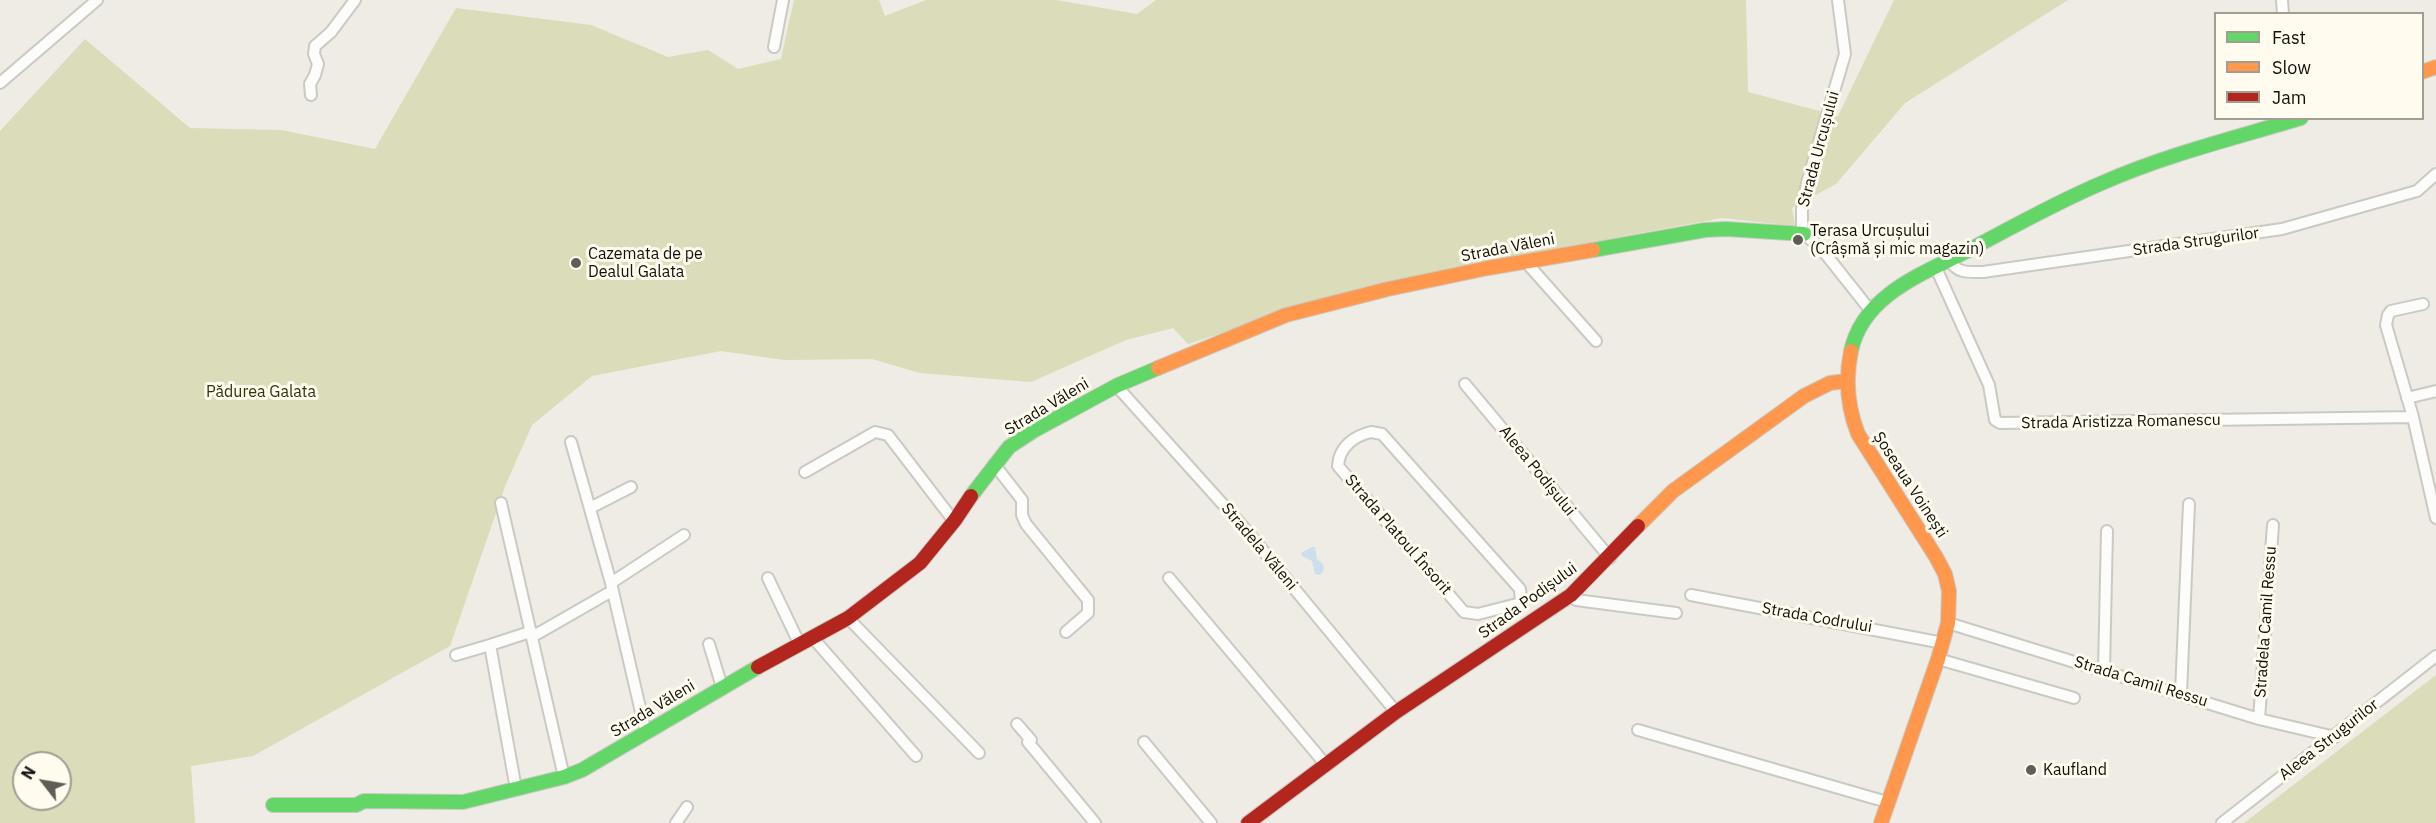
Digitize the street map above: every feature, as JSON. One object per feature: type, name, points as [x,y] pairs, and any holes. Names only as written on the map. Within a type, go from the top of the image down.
[{"type":"street","points":[[0,83],[97,0]]},
{"type":"street","points":[[311,95],[310,84],[318,64],[314,54],[315,46],[338,24],[355,0]]},
{"type":"street","points":[[774,47],[783,0]]},
{"type":"street","name":"Strada Urcușului","points":[[1804,234],[1802,208],[1807,183],[1845,54],[1838,0]]},
{"type":"street","name":"Șoseaua Voinești","points":[[1881,823],[1943,643],[1948,623],[1949,591],[1945,574],[1928,542],[1862,443],[1850,414],[1847,381],[1852,340],[1870,310],[1882,298],[2071,197],[2130,171],[2295,120]]},
{"type":"street","name":"Strada Strugurilor","points":[[1950,261],[1955,269],[1963,272],[1983,272],[2282,229],[2417,191],[2436,174]]},
{"type":"street","name":"Strada Văleni","points":[[273,805],[356,805],[364,801],[426,800],[463,802],[564,777],[582,770],[722,687],[848,618],[920,562],[955,520],[994,464],[1009,447],[1035,429],[1118,385],[1208,352],[1286,315],[1388,289],[1525,261],[1705,230],[1726,229],[1804,234]]},
{"type":"street","points":[[1804,234],[1820,247],[1870,310]]},
{"type":"street","points":[[1525,261],[1596,341]]},
{"type":"street","name":"Strada Aristizza Romanescu","points":[[1936,268],[1989,385],[1995,420],[2000,423],[2413,417]]},
{"type":"street","points":[[2423,304],[2395,309],[2386,320],[2413,417],[2436,518]]},
{"type":"street","name":"Strada Podișului","points":[[1248,823],[1396,712],[1571,595],[1673,492],[1688,480],[1820,386],[1847,381]]},
{"type":"street","name":"Aleea Podișului","points":[[1465,384],[1610,558]]},
{"type":"street","name":"Stradela Văleni","points":[[1118,385],[1246,530],[1396,712]]},
{"type":"street","points":[[2407,398],[2436,391]]},
{"type":"street","points":[[805,472],[875,432],[888,435],[955,520]]},
{"type":"street","name":"Strada Platoul Însorit","points":[[1371,432],[1382,434],[1520,590],[1521,603],[1478,614],[1464,612],[1338,466],[1338,456],[1342,449],[1360,434],[1371,432]]},
{"type":"street","points":[[571,442],[612,587],[644,725],[648,731]]},
{"type":"street","points":[[994,464],[1022,500],[1022,515],[1026,524],[1088,600],[1088,613],[1066,633]]},
{"type":"street","points":[[590,508],[631,487]]},
{"type":"street","points":[[501,503],[564,777]]},
{"type":"street","points":[[2181,693],[2189,504]]},
{"type":"street","name":"Stradela Camil Ressu","points":[[2259,719],[2272,525]]},
{"type":"street","points":[[2104,670],[2107,531]]},
{"type":"street","points":[[456,655],[532,633],[537,634],[612,587],[684,535]]},
{"type":"street","points":[[768,578],[800,645]]},
{"type":"street","points":[[1169,578],[1326,765]]},
{"type":"street","points":[[1571,595],[1576,600],[1676,614]]},
{"type":"street","name":"Strada Codrului","points":[[1691,595],[1943,643]]},
{"type":"street","points":[[1521,603],[1536,619]]},
{"type":"street","points":[[848,618],[979,753]]},
{"type":"street","name":"Strada Camil Ressu","points":[[1948,623],[2181,693],[2259,719],[2335,737]]},
{"type":"street","points":[[813,638],[916,756]]},
{"type":"street","points":[[709,644],[722,687]]},
{"type":"street","points":[[490,645],[516,789]]},
{"type":"street","name":"Aleea Strugurilor","points":[[2222,823],[2436,656]]},
{"type":"street","points":[[1938,659],[2074,698]]},
{"type":"street","points":[[1017,724],[1031,740],[1028,742],[1095,823]]},
{"type":"street","points":[[1638,730],[1887,802]]},
{"type":"street","points":[[1144,742],[1211,823]]},
{"type":"street","points":[[676,823],[687,807]]},
{"type":"green space","name":"Pădurea Galata","points":[[794,0],[879,0],[885,16],[926,0],[1056,0],[1137,14],[1156,0],[1746,0],[1748,92],[1838,116],[1894,0],[2068,0],[1905,103],[1836,184],[1792,208],[1795,226],[1722,218],[1515,258],[1296,309],[1188,344],[1173,328],[1126,340],[1031,382],[920,373],[872,359],[784,360],[721,351],[592,376],[532,425],[506,484],[450,646],[253,756],[191,766],[195,823],[0,823],[0,131],[85,39],[190,128],[281,130],[375,149],[456,8],[591,25],[668,57],[708,50],[738,69],[781,59]]},
{"type":"green space","points":[[2436,675],[2436,823],[2244,823]]},
{"type":"water","points":[[1315,547],[1317,559],[1323,564],[1324,570],[1320,575],[1315,574],[1312,561],[1302,556],[1301,553]]},
{"type":"traffic: fast","points":[[1851,351],[1858,331],[1868,314],[1898,288],[2036,214],[2085,190],[2150,164],[2294,120]]},
{"type":"traffic: fast","points":[[1593,250],[1705,230],[1726,229],[1804,234]]},
{"type":"traffic: fast","points":[[971,496],[1009,447],[1035,430],[1118,385],[1158,368]]},
{"type":"traffic: fast","points":[[273,805],[356,805],[364,801],[463,802],[564,777],[582,770],[758,667]]},
{"type":"traffic: slow","points":[[2424,71],[2436,67]]},
{"type":"traffic: slow","points":[[1158,368],[1286,315],[1388,289],[1488,268],[1593,250]]},
{"type":"traffic: slow","points":[[1851,351],[1848,393],[1851,413],[1858,434],[1936,557],[1945,574],[1949,591],[1948,623],[1938,659],[1881,823]]},
{"type":"traffic: slow","points":[[1638,526],[1673,491],[1804,396],[1830,383],[1847,381]]},
{"type":"traffic: jam","points":[[758,667],[848,618],[920,563],[955,520],[971,496]]},
{"type":"traffic: jam","points":[[1248,823],[1396,712],[1571,595],[1638,526]]},
{"type":"place","name":"Terasa Urcușului (Crâșmă și mic magazin)","points":[[1798,240]]},
{"type":"place","name":"Cazemata de pe Dealul Galata","points":[[576,263]]},
{"type":"place","name":"Kaufland","points":[[2031,770]]}]
